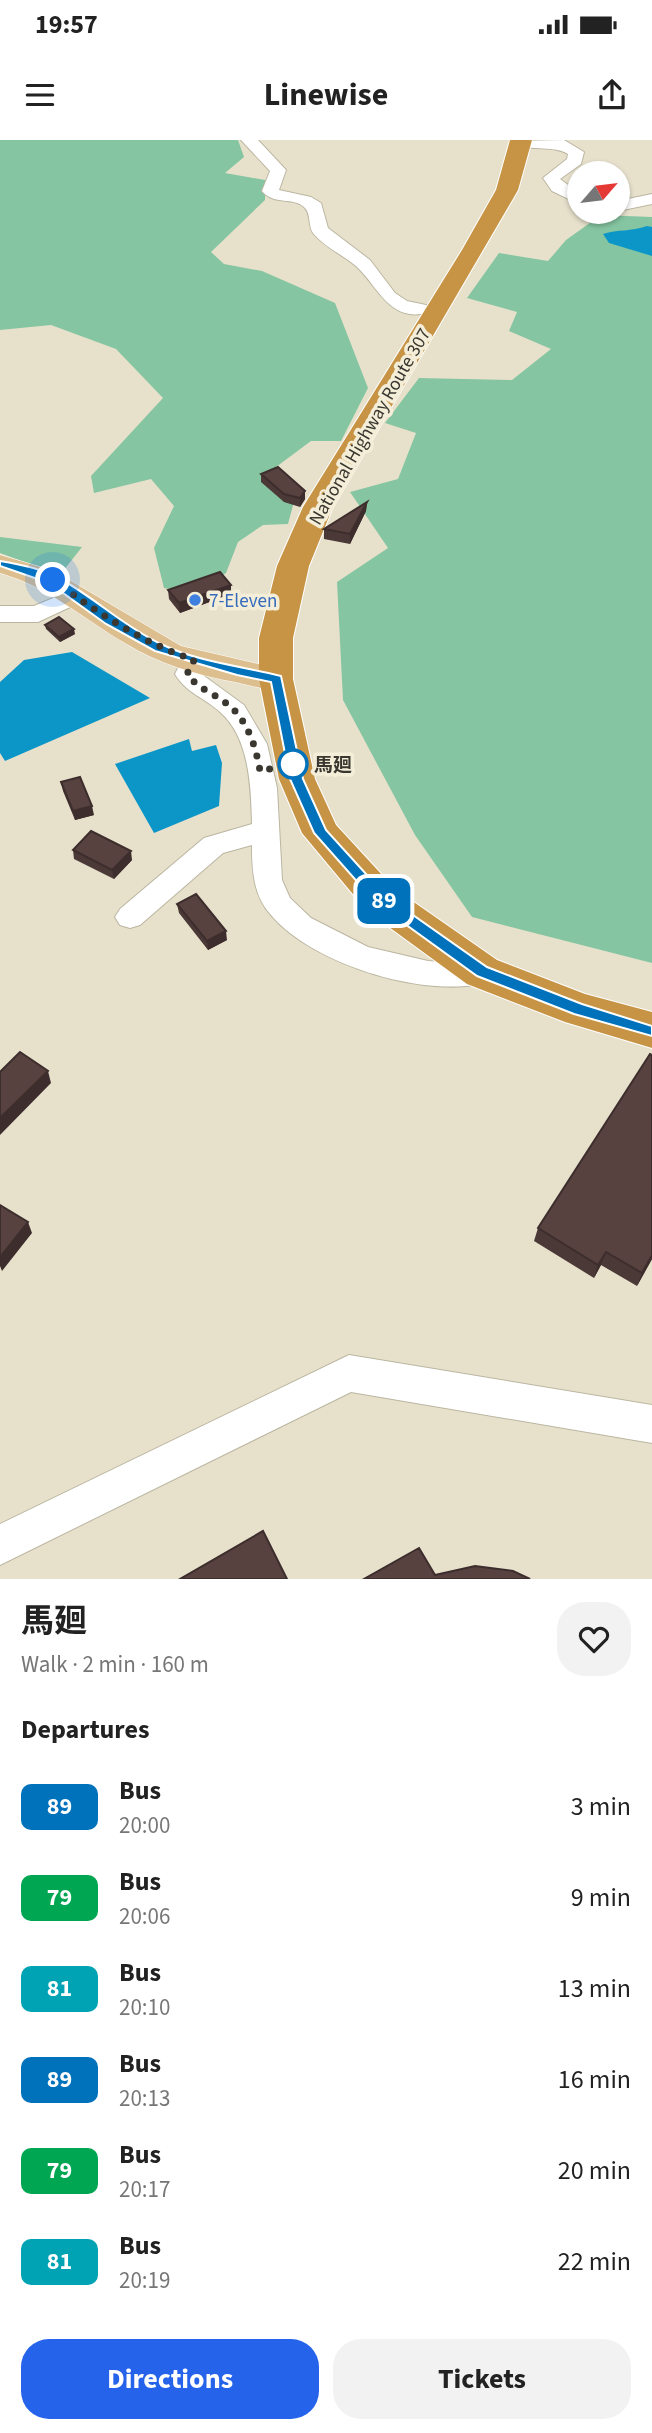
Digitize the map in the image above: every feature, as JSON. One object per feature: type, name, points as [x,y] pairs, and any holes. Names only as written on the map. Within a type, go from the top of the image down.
[{"type":"highway","name":"National Highway Route 307","points":[[520,141],[507,190],[474,250],[318,507],[293,566],[275,638],[276,679],[284,731],[297,779],[320,833],[381,900],[482,972],[580,1010],[652,1030]]},
{"type":"main road","points":[[0,564],[23,568],[53,580],[110,621],[159,648],[194,660],[276,679]]},
{"type":"street","points":[[249,140],[278,170],[278,177],[270,191],[276,197],[305,200],[315,207],[320,229],[364,264],[389,297],[402,306],[420,309]]},
{"type":"street","points":[[520,141],[564,145],[576,152],[575,161]]},
{"type":"street","points":[[567,167],[551,178],[558,188],[567,193]]},
{"type":"street","points":[[630,204],[652,200]]},
{"type":"street","points":[[0,614],[38,614],[75,596]]},
{"type":"street","points":[[194,660],[187,674],[195,686],[228,704],[242,720],[257,751],[264,790],[268,883],[289,918],[322,941],[408,968],[441,974],[482,972]]},
{"type":"street","points":[[130,917],[214,845],[265,831]]},
{"type":"street","points":[[0,1545],[349,1373],[652,1424]]},
{"type":"green space","points":[[0,140],[238,140],[244,157],[225,173],[265,180],[265,200],[211,252],[224,264],[262,271],[335,303],[368,388],[341,441],[311,441],[264,476],[277,496],[295,498],[288,524],[263,525],[238,542],[226,573],[194,594],[164,588],[154,548],[174,506],[151,479],[94,493],[91,476],[163,398],[116,349],[51,325],[0,330]]},
{"type":"green space","points":[[630,216],[652,217],[652,963],[472,917],[415,835],[343,700],[337,582],[388,548],[350,492],[398,479],[416,433],[385,423],[419,378],[512,380],[551,349],[509,331],[517,312],[467,298],[499,253],[548,261],[566,240],[588,224],[630,224]]},
{"type":"green space","points":[[0,537],[82,547],[60,575],[0,553]]},
{"type":"water","points":[[652,227],[652,256],[609,243],[603,234],[614,231]]},
{"type":"water","points":[[72,652],[150,698],[5,761],[0,753],[0,682],[24,660]]},
{"type":"water","points":[[189,739],[192,751],[216,745],[222,763],[219,806],[154,833],[115,764]]},
{"type":"building","points":[[278,467],[305,491],[300,498],[284,494],[261,474]]},
{"type":"building","points":[[367,502],[350,534],[324,529]]},
{"type":"building","points":[[220,572],[231,585],[179,603],[168,590]]},
{"type":"building","points":[[59,617],[74,629],[59,637],[45,625]]},
{"type":"building","points":[[80,777],[92,806],[73,811],[61,782]]},
{"type":"building","points":[[91,831],[131,851],[112,870],[73,850]]},
{"type":"building","points":[[196,894],[226,931],[207,941],[177,904]]},
{"type":"building","points":[[20,1052],[48,1071],[0,1118],[0,1072]]},
{"type":"building","points":[[650,1054],[652,1255],[642,1273],[606,1252],[598,1265],[538,1228]]},
{"type":"building","points":[[0,1205],[28,1222],[0,1257]]},
{"type":"building","points":[[263,1531],[287,1579],[180,1579]]},
{"type":"building","points":[[419,1548],[435,1575],[475,1566],[513,1571],[530,1579],[364,1579]]},
{"type":"bus line","name":"89","points":[[0,564],[23,568],[53,580],[110,621],[159,648],[194,660],[276,679],[284,731],[297,779],[320,833],[381,900],[482,972],[580,1010],[652,1030]]},
{"type":"place","name":"7-Eleven","points":[[195,600]]},
{"type":"place","name":"馬廻","points":[[293,764]]},
{"type":"route","points":[[53,580],[110,621],[159,648],[194,660],[187,674],[195,686],[228,704],[242,720],[257,751],[260,771],[293,764]]}]
